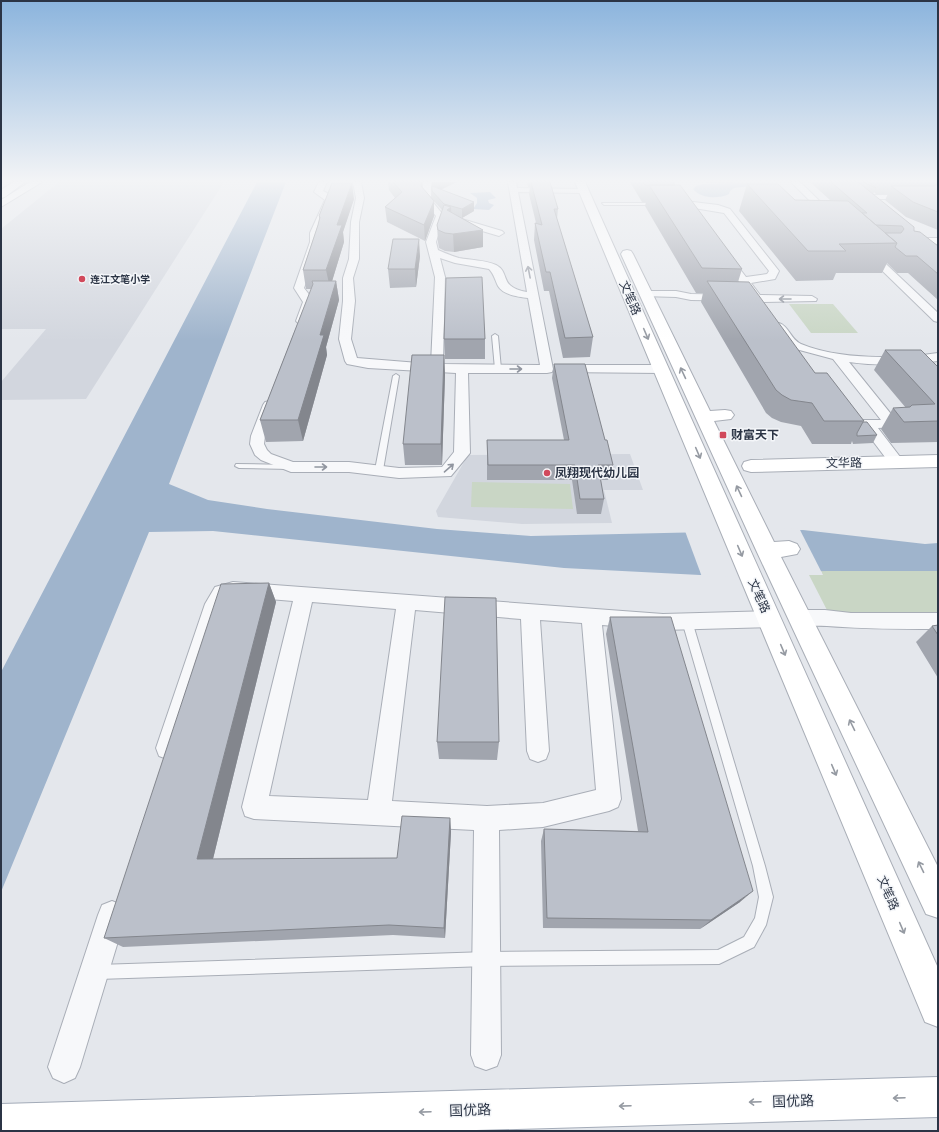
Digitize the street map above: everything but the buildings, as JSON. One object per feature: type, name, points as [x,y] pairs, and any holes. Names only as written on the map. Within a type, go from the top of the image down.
[{"type":"main road","name":"文笔路","points":[[606,235],[661,369],[938,1009]]},
{"type":"main road","name":"文笔路","points":[[618,235],[767,550],[938,902]]},
{"type":"main road","points":[[704,416],[725,415]]},
{"type":"main road","name":"文华路","points":[[751,466],[938,461]]},
{"type":"main road","points":[[767,550],[789,549]]},
{"type":"main road","name":"国优路","points":[[1,1124],[938,1097]]},
{"type":"street","points":[[297,334],[309,302],[306,295],[298,288],[315,242],[315,235]]},
{"type":"street","points":[[355,235],[354,259],[345,294],[345,338],[351,361],[368,364],[462,369],[661,369]]},
{"type":"street","points":[[433,235],[431,242],[440,277],[437,368]]},
{"type":"street","points":[[511,235],[533,296],[547,370]]},
{"type":"street","points":[[676,294],[685,288],[746,284],[771,277],[774,272],[745,235]]},
{"type":"street","points":[[876,245],[861,245],[938,319]]},
{"type":"street","points":[[718,247],[807,363]]},
{"type":"street","points":[[434,252],[455,260],[492,267],[497,271],[504,286],[516,293],[533,296]]},
{"type":"street","points":[[646,294],[676,294],[691,297],[741,297],[757,299],[812,299]]},
{"type":"street","points":[[793,345],[812,351],[837,356],[873,360],[932,358],[938,370]]},
{"type":"street","points":[[837,356],[892,424],[852,424],[839,406]]},
{"type":"street","points":[[275,393],[258,436],[257,444],[260,452],[266,457],[291,467],[349,467],[399,473],[441,473],[446,472],[462,453],[462,369]]},
{"type":"street","points":[[867,424],[896,462]]},
{"type":"street","points":[[160,770],[214,604],[222,592],[232,589],[663,622],[769,619]]},
{"type":"street","points":[[304,595],[254,807],[487,818],[543,815],[609,799],[591,617]]},
{"type":"street","points":[[378,813],[407,602]]},
{"type":"street","points":[[530,612],[538,751]]},
{"type":"street","points":[[800,618],[825,618],[851,621],[938,621]]},
{"type":"street","points":[[486,1055],[487,818]]},
{"type":"street","points":[[64,1067],[118,899]]},
{"type":"lane","points":[[495,336],[498,369]]},
{"type":"lane","points":[[380,470],[396,376]]},
{"type":"lane","points":[[239,466],[291,467]]},
{"type":"lane","points":[[94,972],[487,959],[720,957],[749,942],[761,920],[766,897],[759,866],[687,621]]},
{"type":"shaded area","name":"连江文笔小学","points":[[1,235],[190,235],[86,399],[1,400],[1,382],[46,329],[1,329]]},
{"type":"shaded area","name":"凤翔现代幼儿园","points":[[630,454],[643,490],[604,490],[612,523],[522,524],[438,517],[436,511],[468,455]]},
{"type":"green space","points":[[789,304],[833,304],[858,333],[811,333]]},
{"type":"green space","points":[[472,482],[570,484],[573,509],[471,507]]},
{"type":"green space","points":[[821,571],[938,571],[938,617],[829,614],[809,575],[823,575]]},
{"type":"water","points":[[229,235],[266,235],[169,484],[208,500],[267,509],[437,529],[531,536],[803,530],[925,544],[938,543],[938,571],[827,571],[700,575],[564,568],[213,531],[149,532],[1,892],[1,672]]},
{"type":"pier","points":[[799,528],[822,573],[702,577],[685,531]]},
{"type":"place","name":"连江文笔小学","points":[[82,279]]},
{"type":"place","name":"财富天下","points":[[723,435]]},
{"type":"place","name":"凤翔现代幼儿园","points":[[547,473]]}]
